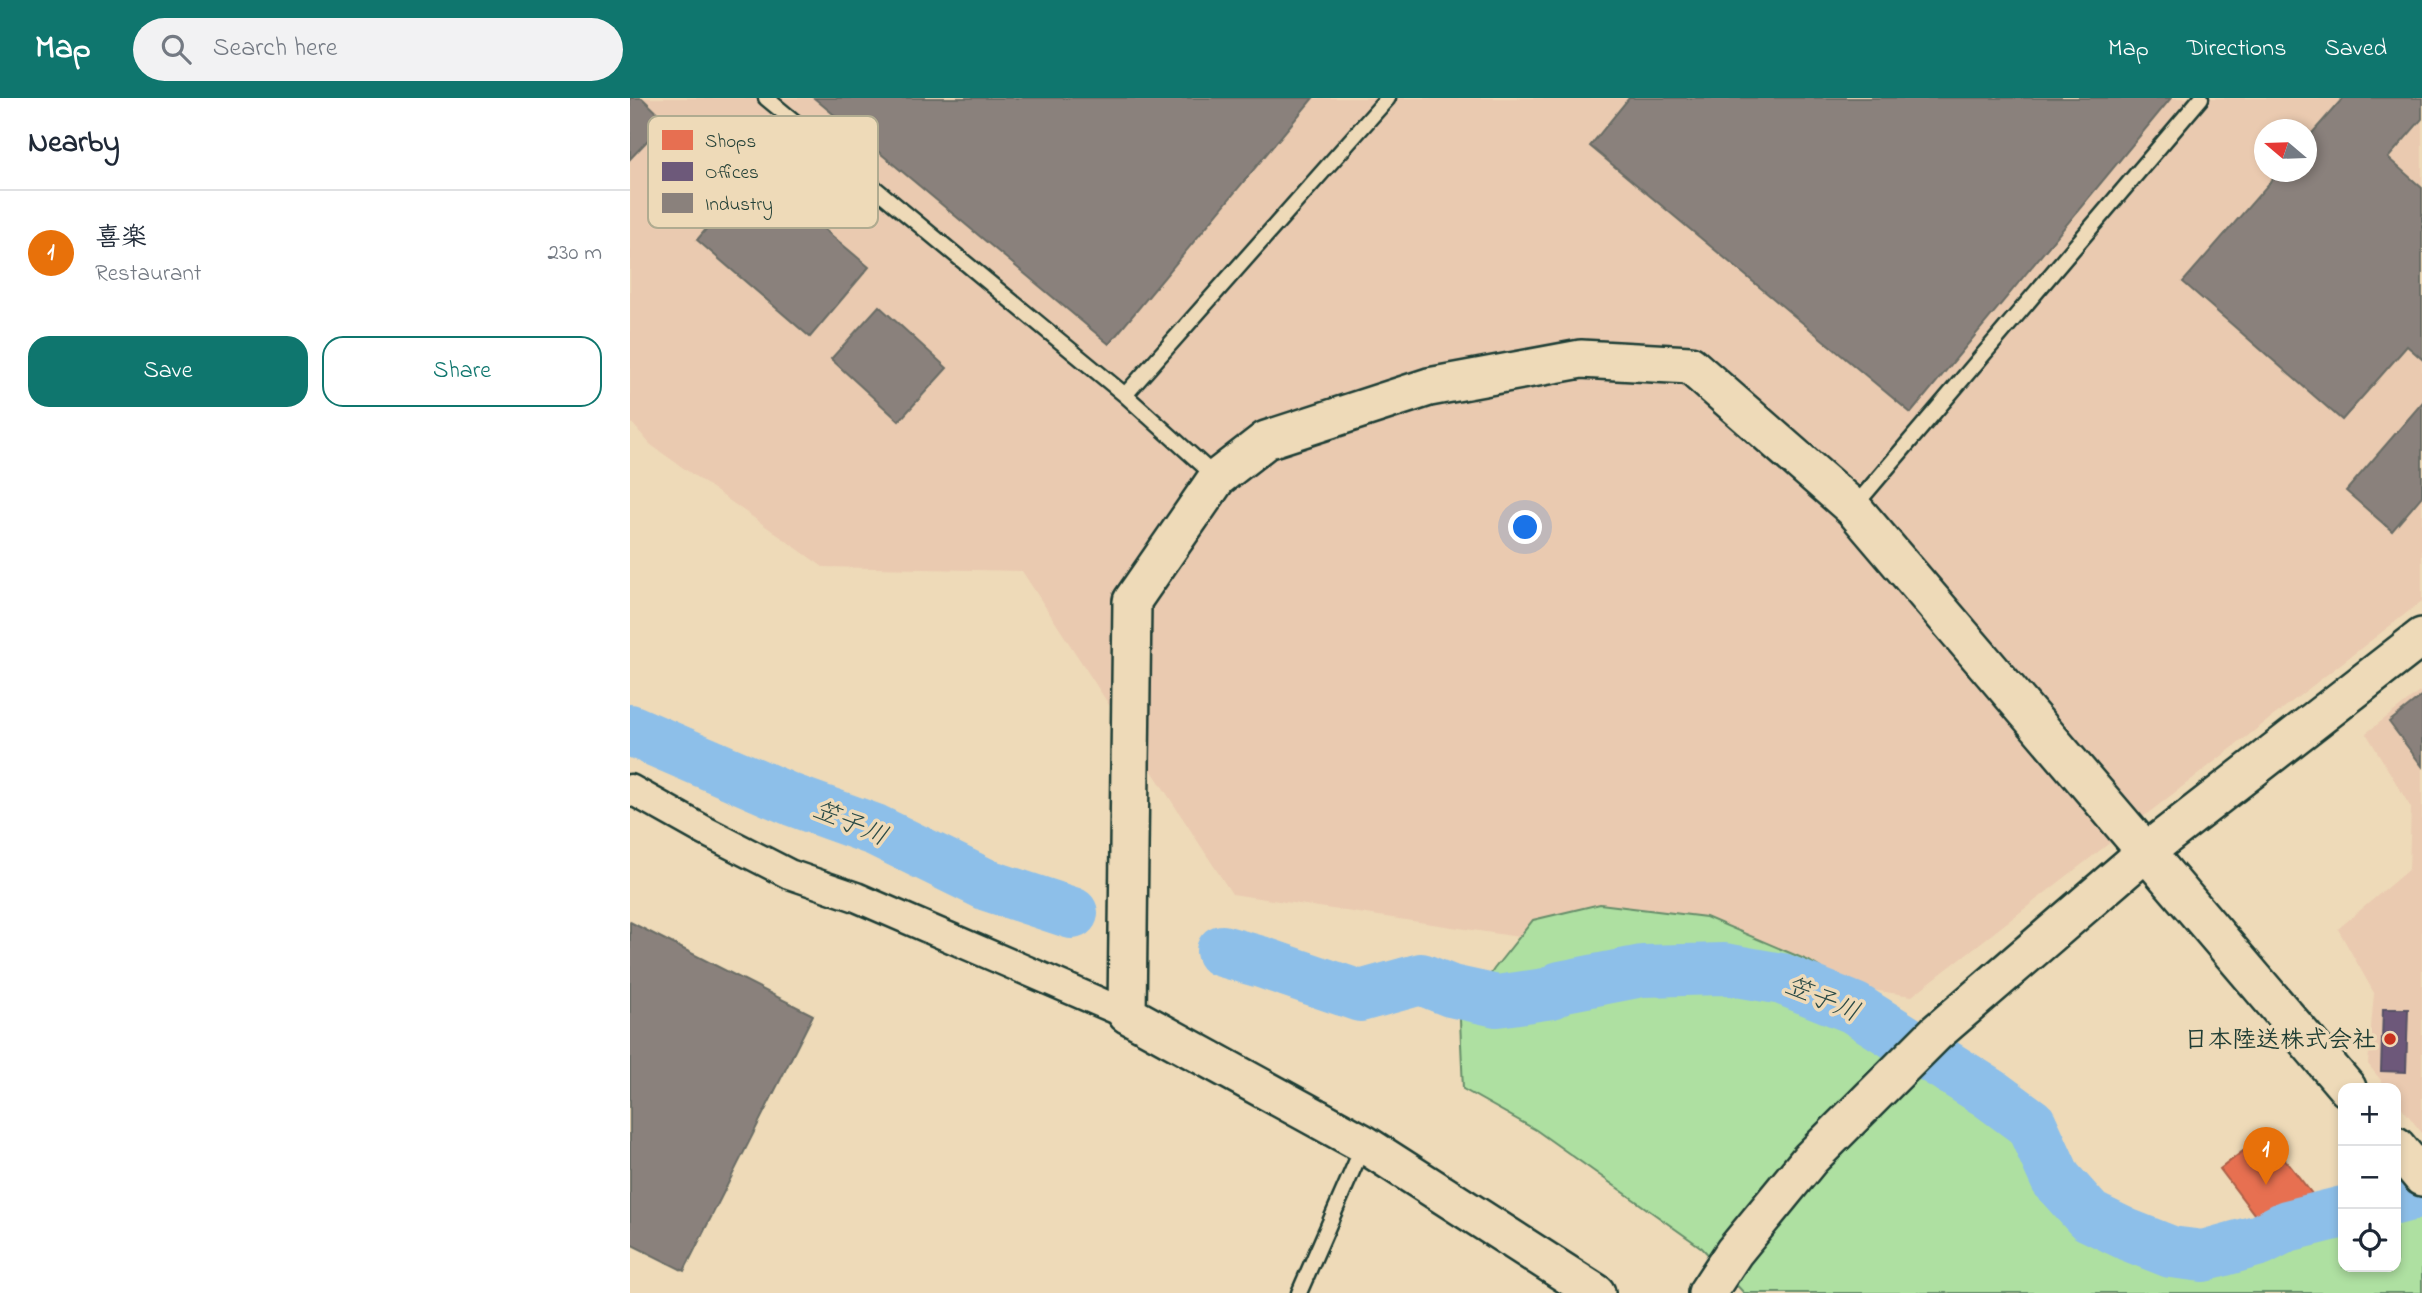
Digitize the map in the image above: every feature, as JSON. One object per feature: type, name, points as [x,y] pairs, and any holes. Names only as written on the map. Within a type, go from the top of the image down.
[{"type":"street","points":[[1128,1014],[1132,601],[1217,478],[1266,440],[1430,387],[1581,359],[1690,365],[1853,508],[2343,1083]]},
{"type":"street","points":[[1707,1293],[1734,1252],[1810,1159],[1936,1033],[2147,851],[2422,638]]},
{"type":"street","points":[[630,789],[789,874],[856,897],[1128,1014],[1364,1144],[1596,1293]]},
{"type":"street","points":[[2401,1152],[2422,1177]]},
{"type":"lane","points":[[766,98],[788,116]]},
{"type":"lane","points":[[1125,395],[1388,98]]},
{"type":"lane","points":[[1853,508],[2201,98]]},
{"type":"lane","points":[[878,191],[1125,395],[1217,478]]},
{"type":"lane","points":[[1299,1293],[1364,1144]]},
{"type":"shaded area","points":[[630,98],[2422,98],[2422,601],[1912,996],[1232,894],[1022,571],[823,567],[651,445],[630,421]]},
{"type":"shaded area","points":[[2422,690],[2422,1133],[2401,1106],[2401,1083],[2383,1083],[2368,1064],[2374,993],[2338,929],[2409,869],[2411,808],[2366,733]]},
{"type":"green space","points":[[1600,904],[1706,917],[1809,961],[1960,1054],[2053,1197],[2148,1262],[2233,1265],[2338,1202],[2338,1272],[2401,1272],[2401,1194],[2422,1195],[2422,1293],[1744,1293],[1702,1248],[1536,1130],[1463,1089],[1460,1020],[1494,969],[1533,920]]},
{"type":"building: Shops","points":[[2256,1141],[2263,1151],[2273,1144],[2313,1195],[2267,1231],[2220,1169]]},
{"type":"building: Offices","points":[[2383,1009],[2408,1009],[2406,1072],[2381,1071]]},
{"type":"building: Industry","points":[[630,98],[642,98],[661,116],[648,116],[648,140],[630,159]]},
{"type":"building: Industry","points":[[814,98],[1313,98],[1109,344],[878,151],[878,116],[836,116]]},
{"type":"building: Industry","points":[[1629,98],[2171,98],[1911,413],[1590,146]]},
{"type":"building: Industry","points":[[2343,98],[2422,98],[2422,119],[2388,158],[2422,188],[2422,359],[2407,346],[2342,420],[2183,282],[2270,182],[2317,182],[2317,128]]},
{"type":"building: Industry","points":[[707,228],[823,228],[869,267],[810,337],[697,240]]},
{"type":"building: Industry","points":[[879,306],[947,368],[899,421],[831,359]]},
{"type":"building: Industry","points":[[2422,403],[2422,496],[2392,531],[2346,491]]},
{"type":"building: Industry","points":[[2422,696],[2422,766],[2389,722]]},
{"type":"building: Industry","points":[[630,922],[813,1015],[684,1271],[630,1244]]},
{"type":"waterway","name":"笠子川","points":[[630,730],[792,800],[875,830],[987,885],[1072,913]]},
{"type":"waterway","name":"笠子川","points":[[1222,951],[1360,996],[1421,979],[1451,991],[1497,1001],[1552,993],[1560,987],[1642,971],[1725,969],[1782,979],[1854,1008],[1989,1093],[2031,1124],[2056,1179],[2089,1216],[2128,1235],[2171,1252],[2203,1256],[2260,1240],[2287,1226],[2338,1213]]},
{"type":"waterway","name":"笠子川","points":[[2401,1198],[2422,1192]]},
{"type":"place","name":"日本陸送株式会社","points":[[2390,1039]]},
{"type":"place","name":"喜楽","points":[[2266,1185]]}]
